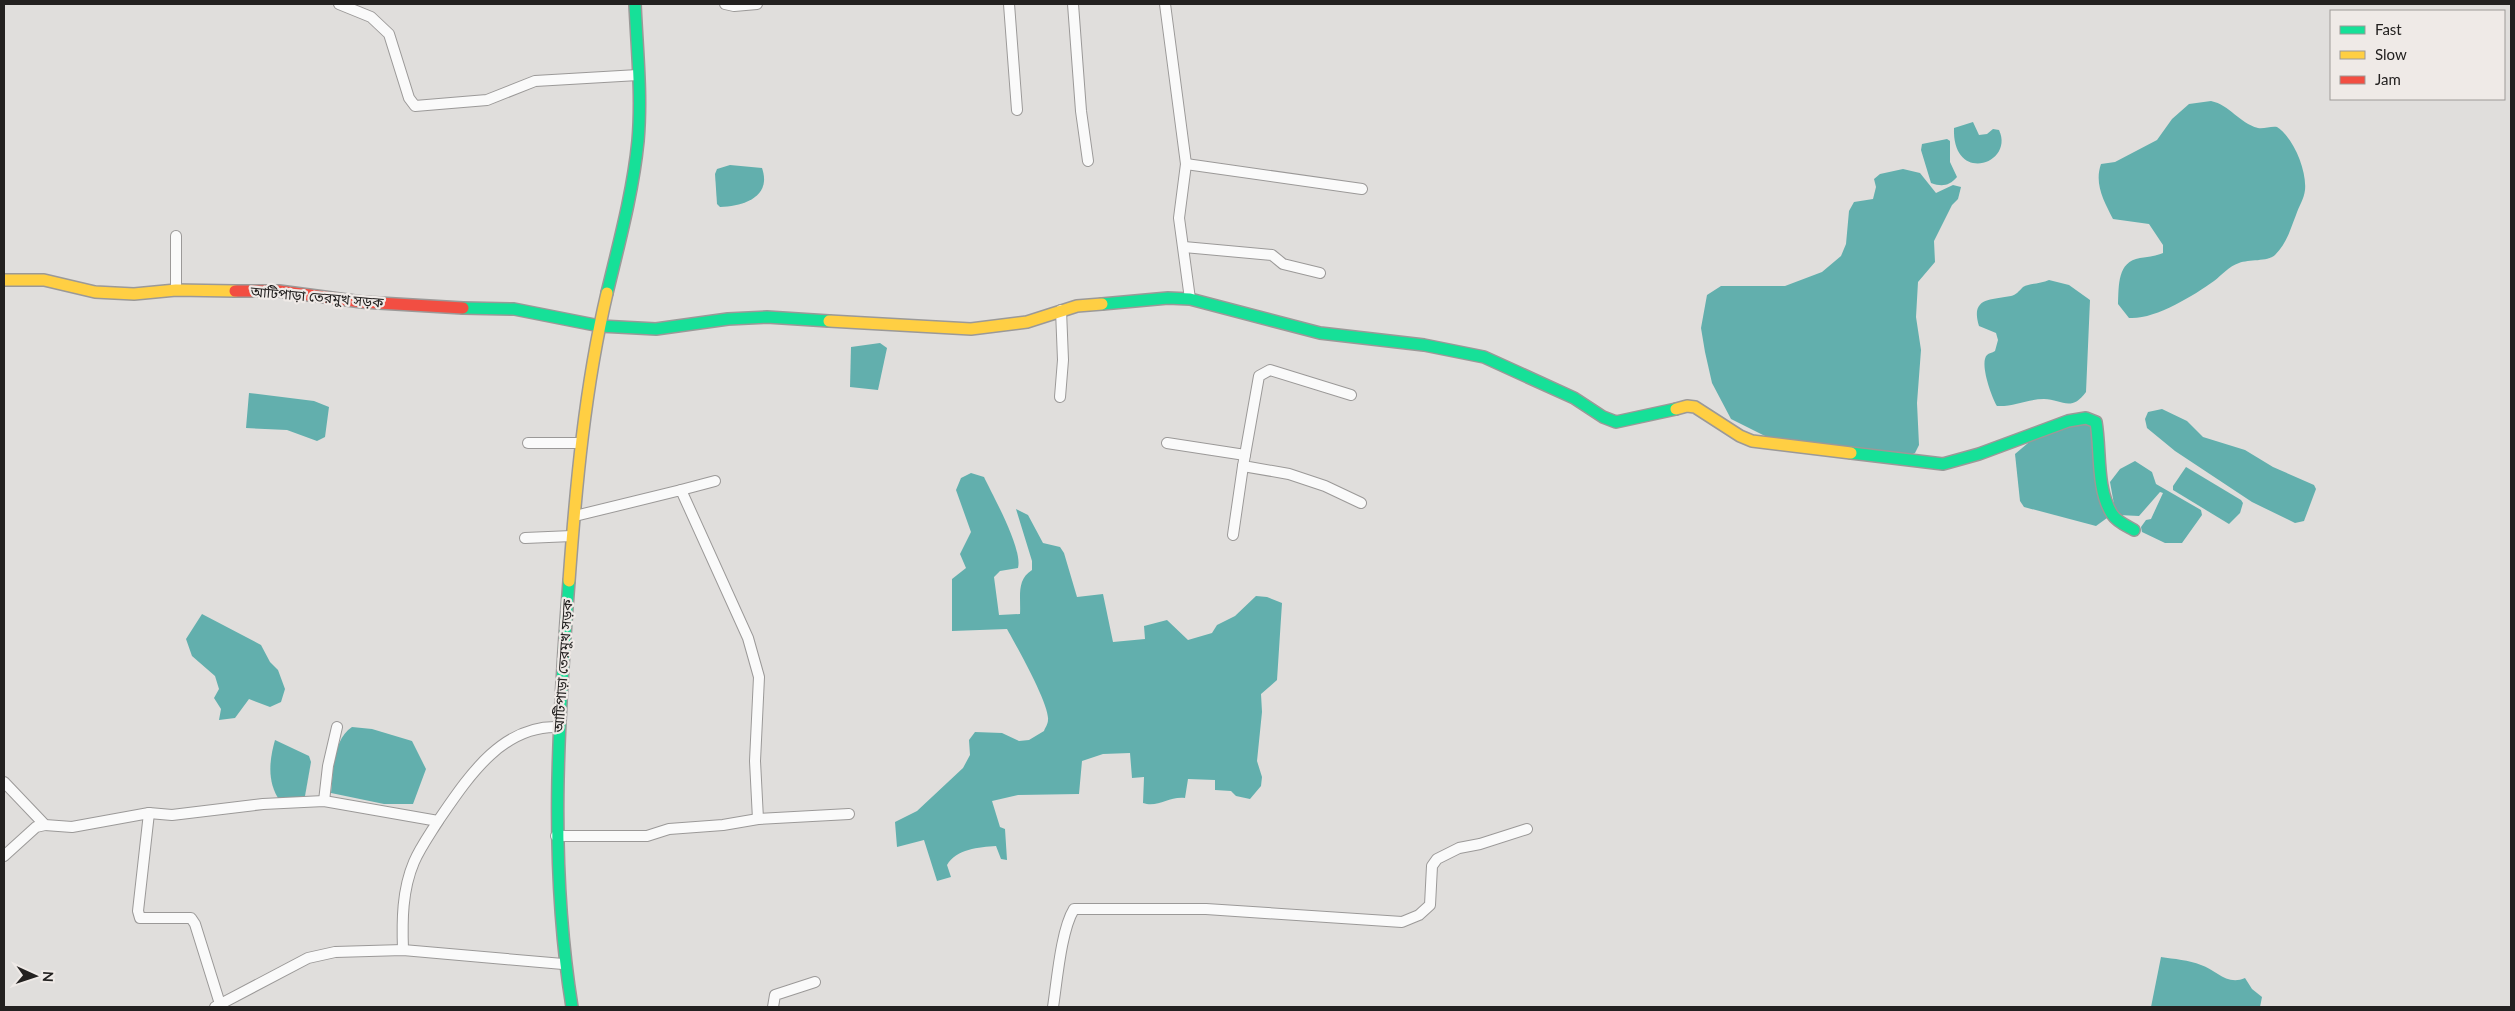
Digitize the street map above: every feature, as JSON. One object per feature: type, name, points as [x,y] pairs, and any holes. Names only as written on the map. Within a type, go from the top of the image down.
[{"type":"street","points":[[339,4],[371,17],[389,34],[409,98],[415,106],[487,100],[535,81],[638,74]]},
{"type":"street","name":"আটিপাড়া তেরমুখ সড়ক","points":[[572,1007],[563,964],[556,836],[558,727],[581,443],[600,326],[619,247],[638,144],[640,116],[635,4]]},
{"type":"street","points":[[725,4],[734,6],[757,4]]},
{"type":"street","points":[[1009,4],[1017,110]]},
{"type":"street","points":[[1073,4],[1081,111],[1088,161]]},
{"type":"street","points":[[1165,4],[1186,164],[1180,218],[1190,298]]},
{"type":"street","points":[[1186,164],[1362,189]]},
{"type":"street","points":[[176,236],[176,290]]},
{"type":"street","points":[[1184,248],[1272,255],[1283,264],[1320,273]]},
{"type":"street","name":"আটিপাড়া তেরমুখ সড়ক","points":[[4,280],[44,280],[95,292],[134,294],[176,290],[279,291],[371,302],[514,309],[600,326]]},
{"type":"street","points":[[600,326],[656,329],[728,319],[767,317],[971,329],[1027,322],[1061,310],[1096,304],[1190,298],[1320,333],[1424,345],[1484,357],[1574,398],[1603,417],[1616,422],[1637,419],[1687,406],[1696,407],[1740,436],[1752,441],[1943,464],[1972,457],[2054,426],[2088,418],[2096,422],[2103,479],[2111,512],[2118,521],[2134,530]]},
{"type":"street","points":[[1060,397],[1063,360],[1061,310]]},
{"type":"street","points":[[1233,535],[1259,376],[1264,371],[1270,370],[1351,395]]},
{"type":"street","points":[[528,443],[581,443]]},
{"type":"street","points":[[1167,443],[1245,455]]},
{"type":"street","points":[[1243,466],[1289,474],[1325,486],[1361,503]]},
{"type":"street","points":[[575,516],[715,481]]},
{"type":"street","points":[[681,490],[748,638],[759,677],[755,761],[758,819]]},
{"type":"street","points":[[525,538],[572,536]]},
{"type":"street","points":[[324,801],[328,766],[337,727]]},
{"type":"street","points":[[403,950],[402,908],[414,862],[438,821],[468,778],[483,761],[515,736],[549,727],[558,727]]},
{"type":"street","points":[[4,782],[45,825]]},
{"type":"street","points":[[4,856],[36,826],[72,827],[149,813],[172,815],[263,804],[324,801],[438,821]]},
{"type":"street","points":[[149,813],[138,911],[140,918],[191,918],[196,924],[218,1006],[308,958],[335,952],[403,950],[563,964]]},
{"type":"street","points":[[556,836],[647,836],[669,829],[723,825],[758,819],[849,814]]},
{"type":"street","points":[[1053,1007],[1069,916],[1074,909],[1240,910],[1402,922],[1419,915],[1430,905],[1432,866],[1437,859],[1459,848],[1480,844],[1527,829]]},
{"type":"street","points":[[773,1007],[775,995],[815,982]]},
{"type":"water","points":[[2211,101],[2224,106],[2251,126],[2258,128],[2277,127],[2283,132],[2298,155],[2304,173],[2305,190],[2303,199],[2285,241],[2275,255],[2267,259],[2235,264],[2214,281],[2173,306],[2139,318],[2129,318],[2118,304],[2119,282],[2123,269],[2132,260],[2163,253],[2163,245],[2149,224],[2113,219],[2103,199],[2099,185],[2101,164],[2115,162],[2157,140],[2172,119],[2189,104]]},
{"type":"water","points":[[1973,122],[1979,135],[1987,134],[1993,129],[1999,130],[2002,142],[1998,152],[1991,159],[1982,163],[1972,163],[1962,157],[1956,146],[1954,128]]},
{"type":"water","points":[[1947,139],[1950,141],[1950,162],[1957,177],[1948,184],[1931,183],[1921,150],[1922,144]]},
{"type":"water","points":[[730,165],[762,168],[763,186],[754,198],[746,202],[720,207],[717,204],[715,174],[717,169]]},
{"type":"water","points":[[1903,169],[1920,173],[1936,193],[1953,185],[1961,187],[1958,199],[1952,205],[1934,241],[1935,262],[1918,282],[1916,317],[1921,350],[1917,403],[1919,445],[1915,453],[1908,456],[1771,439],[1731,419],[1712,383],[1705,352],[1701,328],[1707,295],[1721,286],[1785,286],[1822,272],[1841,256],[1846,244],[1849,211],[1854,202],[1873,199],[1876,187],[1874,179],[1880,174]]},
{"type":"water","points":[[2049,280],[2069,285],[2090,300],[2086,392],[2076,402],[2071,403],[2044,399],[1997,406],[1992,396],[1984,365],[1987,355],[1995,351],[1998,340],[1996,333],[1979,326],[1977,310],[1984,302],[2013,295],[2023,287]]},
{"type":"water","points":[[880,343],[887,348],[878,390],[850,387],[851,347]]},
{"type":"water","points":[[249,393],[314,401],[329,407],[325,437],[317,441],[287,430],[246,428]]},
{"type":"water","points":[[2162,409],[2187,421],[2203,437],[2245,450],[2273,467],[2314,485],[2316,489],[2304,521],[2295,523],[2252,502],[2175,451],[2147,428],[2145,419],[2148,412]]},
{"type":"water","points":[[2070,423],[2091,425],[2107,518],[2096,526],[2024,507],[2020,501],[2015,454],[2034,438]]},
{"type":"water","points":[[2135,461],[2152,472],[2156,484],[2201,510],[2202,515],[2182,543],[2165,543],[2142,532],[2141,527],[2146,520],[2151,519],[2163,493],[2160,492],[2139,516],[2119,515],[2115,510],[2110,482],[2120,469]]},
{"type":"water","points":[[2186,467],[2241,500],[2243,503],[2240,513],[2229,524],[2173,490],[2173,486]]},
{"type":"water","points":[[971,473],[984,477],[1006,522],[1016,548],[1018,568],[1000,571],[994,577],[999,615],[1020,614],[1021,584],[1032,570],[1032,561],[1016,509],[1028,515],[1043,543],[1060,547],[1064,553],[1077,597],[1103,594],[1113,642],[1145,639],[1144,626],[1167,620],[1188,640],[1212,633],[1217,625],[1235,616],[1256,596],[1267,597],[1282,603],[1277,680],[1261,694],[1262,712],[1257,761],[1262,777],[1261,786],[1250,799],[1236,796],[1231,791],[1215,790],[1215,780],[1188,779],[1185,798],[1154,804],[1143,803],[1144,777],[1132,778],[1130,753],[1103,754],[1082,761],[1079,794],[1018,795],[992,801],[1000,827],[1005,829],[1007,860],[1001,859],[996,846],[962,852],[956,855],[947,865],[951,877],[937,881],[924,840],[897,847],[895,822],[917,811],[963,768],[970,755],[969,740],[975,732],[1002,733],[1019,741],[1029,740],[1044,731],[1048,721],[1044,702],[1007,629],[952,631],[952,579],[966,568],[960,554],[971,532],[956,490],[961,478]]},
{"type":"water","points":[[202,614],[261,645],[270,662],[278,670],[285,689],[281,702],[270,707],[249,699],[235,718],[219,720],[221,709],[214,698],[219,689],[215,676],[192,656],[186,639]]},
{"type":"water","points":[[352,727],[372,729],[412,741],[426,769],[413,804],[384,804],[331,793],[335,757],[341,740]]},
{"type":"water","points":[[275,740],[309,756],[311,762],[305,796],[280,801],[276,794],[270,772]]},
{"type":"water","points":[[2161,957],[2196,963],[2227,979],[2239,980],[2245,978],[2252,989],[2262,997],[2260,1007],[2151,1007]]},
{"type":"traffic: fast","points":[[607,293],[629,198],[638,141],[639,89],[635,4]]},
{"type":"traffic: fast","points":[[1102,304],[1168,298],[1190,299],[1320,333],[1424,345],[1484,357],[1574,398],[1603,417],[1616,422],[1676,409]]},
{"type":"traffic: fast","points":[[463,308],[514,309],[600,326],[656,329],[728,319],[767,317],[829,321]]},
{"type":"traffic: fast","points":[[1851,453],[1943,464],[1979,454],[2068,421],[2086,418],[2096,422],[2101,481],[2107,504],[2112,514],[2122,524],[2134,530]]},
{"type":"traffic: fast","points":[[569,581],[559,741],[558,848],[560,901],[572,1007]]},
{"type":"traffic: slow","points":[[4,280],[44,280],[95,292],[134,294],[176,290],[235,291]]},
{"type":"traffic: slow","points":[[569,581],[582,436],[599,328],[607,293]]},
{"type":"traffic: slow","points":[[829,321],[971,329],[1027,322],[1077,306],[1102,304]]},
{"type":"traffic: slow","points":[[1676,409],[1687,406],[1695,407],[1740,436],[1752,441],[1851,453]]},
{"type":"traffic: jam","points":[[235,291],[279,291],[362,302],[463,308]]}]
